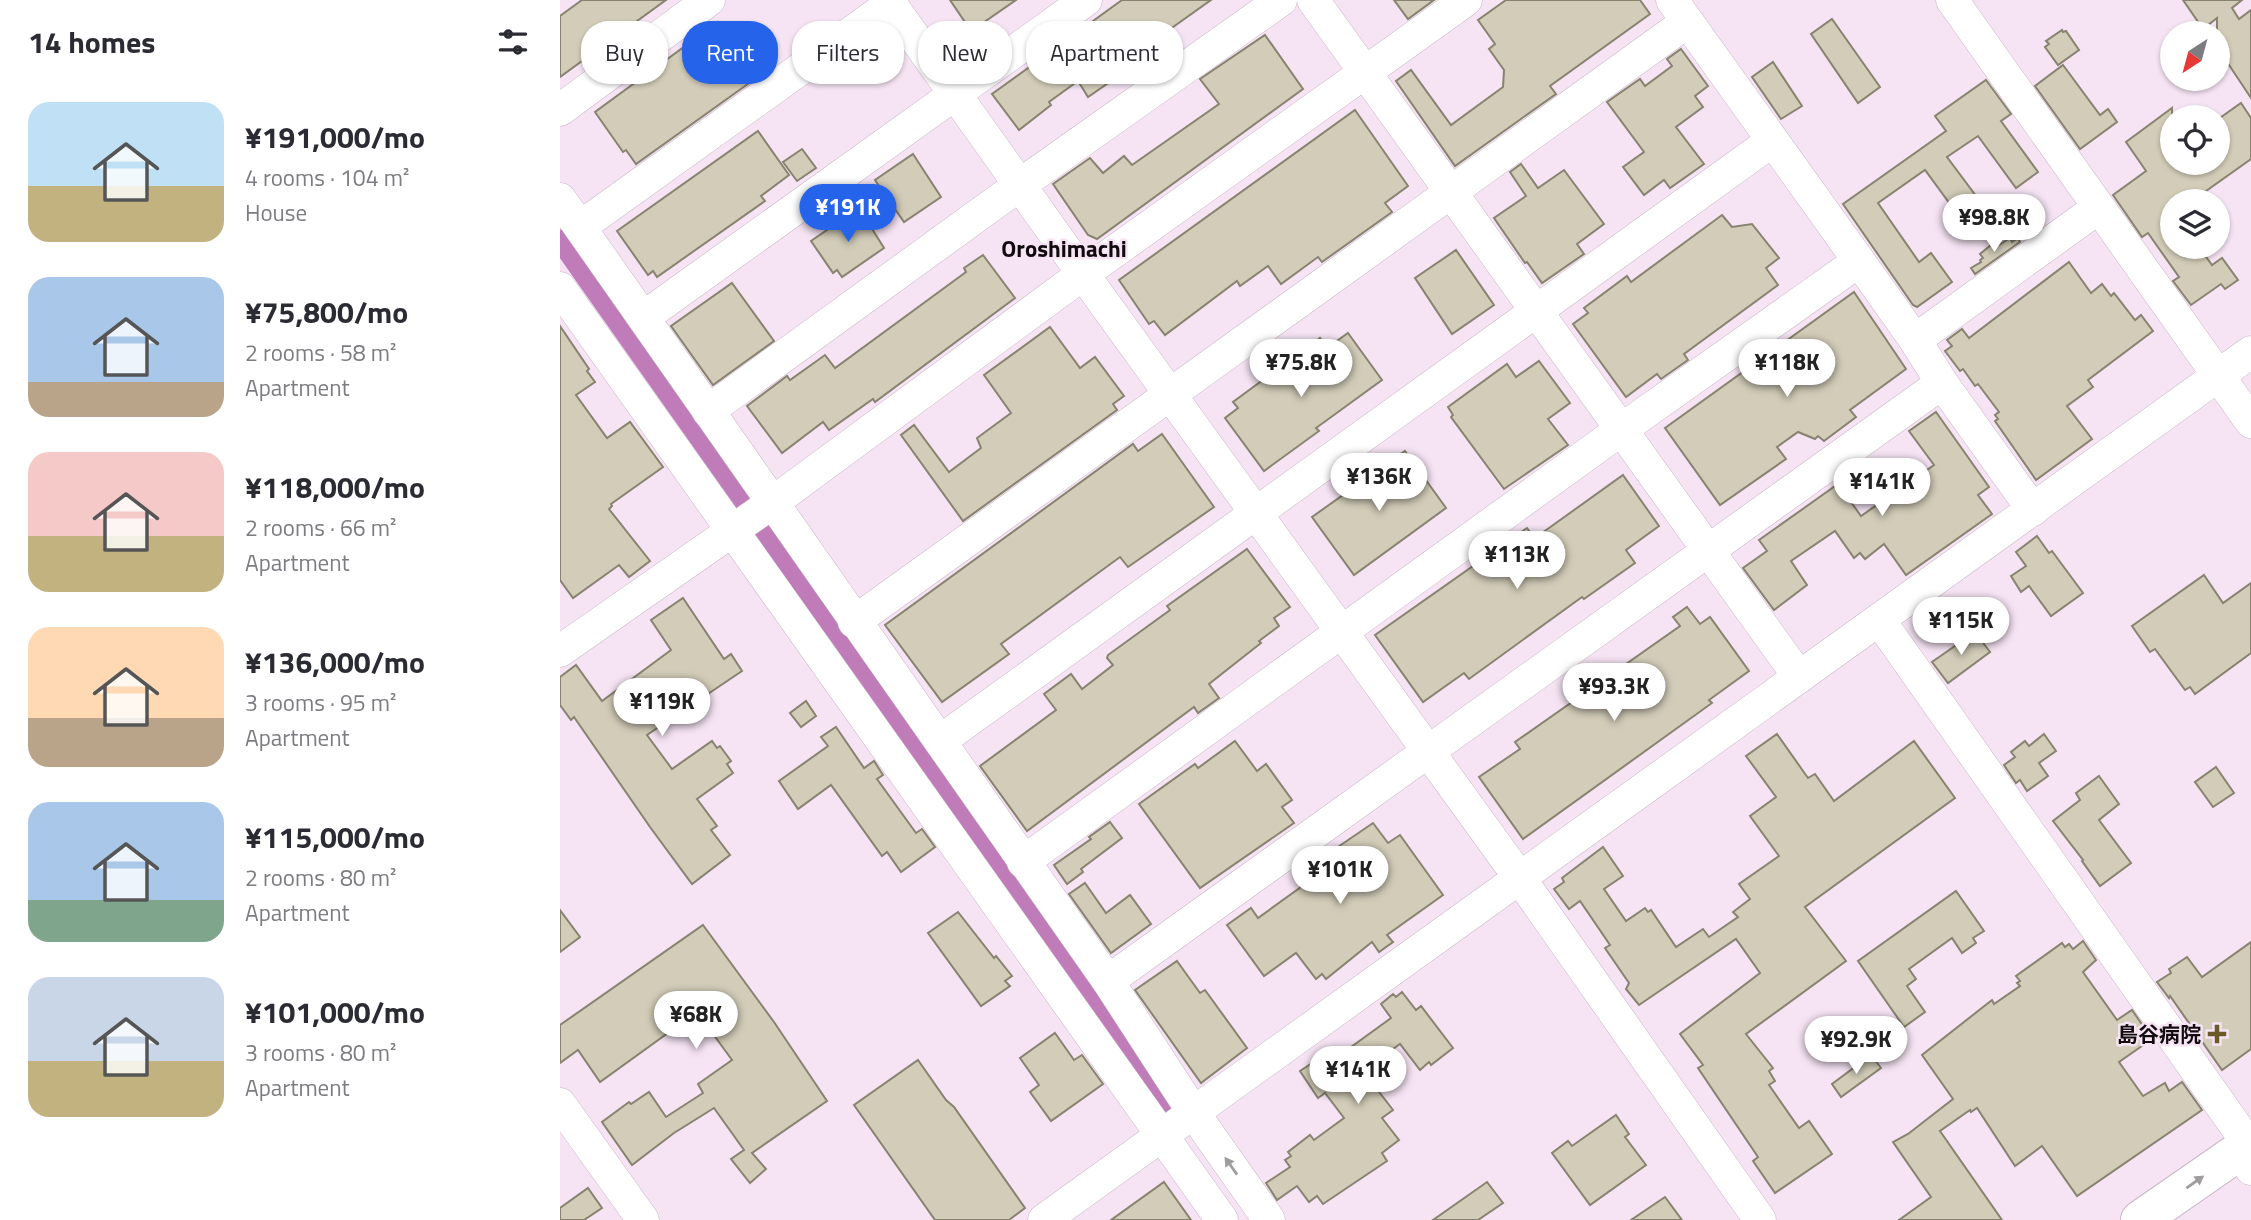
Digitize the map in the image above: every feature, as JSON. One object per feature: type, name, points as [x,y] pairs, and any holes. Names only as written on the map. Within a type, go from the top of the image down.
[{"type":"main road","points":[[2140,1220],[2250,1157]]},
{"type":"main road","points":[[2185,1220],[2250,1157]]},
{"type":"street","points":[[560,110],[709,0]]},
{"type":"street","points":[[644,317],[1086,0]]},
{"type":"street","points":[[708,411],[1281,0]]},
{"type":"street","points":[[1312,0],[1709,549],[1798,677]]},
{"type":"street","points":[[560,651],[752,516],[1083,274],[1466,0]]},
{"type":"street","points":[[1952,0],[2251,422]]},
{"type":"street","points":[[580,227],[890,2],[1083,274],[1429,751],[1760,1220]]},
{"type":"street","points":[[855,622],[1450,192],[1680,11],[2034,510]]},
{"type":"street","points":[[940,741],[1772,141]]},
{"type":"street","points":[[560,199],[708,411],[752,516],[1178,1123],[1269,1220]]},
{"type":"street","points":[[1915,340],[2098,208]]},
{"type":"street","points":[[1023,862],[1859,261]]},
{"type":"street","points":[[560,288],[752,516],[855,622],[940,741],[1108,981],[1222,1220]]},
{"type":"street","points":[[1044,1220],[2251,352]]},
{"type":"street","points":[[1108,981],[1942,383]]},
{"type":"street","points":[[1880,621],[2250,1157]]},
{"type":"street","points":[[560,1104],[643,1220]]},
{"type":"building","points":[[582,0],[666,0],[637,21],[581,21],[581,62],[560,77],[560,16]]},
{"type":"building","points":[[950,0],[1016,0],[986,21],[964,21]]},
{"type":"building","points":[[1122,0],[1211,0],[1182,21],[1093,21]]},
{"type":"building","points":[[1394,0],[1434,0],[1408,19]]},
{"type":"building","points":[[1506,0],[1640,0],[1650,14],[1550,86],[1556,94],[1455,166],[1396,81],[1411,70],[1451,125],[1503,87],[1504,70],[1489,49],[1495,44],[1478,20]]},
{"type":"building","points":[[2183,0],[2242,0],[2232,8],[2239,19],[2251,10],[2251,98],[2230,66],[2230,21],[2217,21],[2217,18],[2213,21],[2197,21]]},
{"type":"building","points":[[1832,19],[1880,87],[1858,103],[1811,34]]},
{"type":"building","points":[[2062,30],[2066,31],[2079,50],[2058,65],[2045,47],[2049,44],[2046,41]]},
{"type":"building","points":[[1265,35],[1303,89],[1097,239],[1088,235],[1053,184],[1090,158],[1103,173],[1124,156],[1132,165],[1219,104],[1200,79]]},
{"type":"building","points":[[682,48],[682,84],[748,84],[636,164],[626,150],[623,152],[595,112],[633,84],[668,84],[668,59]]},
{"type":"building","points":[[1681,49],[1708,86],[1695,96],[1703,107],[1676,127],[1704,164],[1670,188],[1664,180],[1644,195],[1623,167],[1644,152],[1607,102],[1640,79],[1645,86],[1672,66],[1667,59]]},
{"type":"building","points":[[1773,62],[1802,106],[1781,119],[1752,77]]},
{"type":"building","points":[[2063,65],[2100,115],[2108,109],[2117,122],[2080,149],[2035,86]]},
{"type":"building","points":[[1026,69],[1026,84],[1074,84],[1049,102],[1051,105],[1019,130],[992,94],[1006,84],[1012,84],[1012,80]]},
{"type":"building","points":[[1986,80],[2011,114],[2001,121],[2038,172],[2016,188],[1978,136],[1947,157],[1982,204],[1961,219],[1925,170],[1878,203],[1919,262],[1931,253],[1952,282],[1917,307],[1843,204],[1946,131],[1935,116]]},
{"type":"building","points":[[1080,84],[1107,84],[1088,97]]},
{"type":"building","points":[[2241,103],[2251,118],[2251,159],[2230,174],[2230,111]]},
{"type":"building","points":[[1355,110],[1408,186],[1385,203],[1392,212],[1322,262],[1318,257],[1281,284],[1268,266],[1240,286],[1237,281],[1165,335],[1154,321],[1149,324],[1119,280]]},
{"type":"building","points":[[2160,117],[2160,175],[2229,175],[2209,189],[2160,189],[2160,250],[2148,233],[2142,237],[2113,195],[2146,171],[2126,142]]},
{"type":"building","points":[[758,131],[789,175],[761,196],[765,201],[657,277],[653,271],[648,275],[617,231]]},
{"type":"building","points":[[802,149],[816,168],[797,181],[783,162]]},
{"type":"building","points":[[913,154],[941,197],[904,222],[875,180]]},
{"type":"building","points":[[1521,164],[1538,188],[1564,170],[1604,224],[1577,244],[1584,254],[1542,283],[1494,218],[1526,196],[1510,172]]},
{"type":"building","points":[[859,208],[884,248],[842,277],[837,270],[833,273],[811,241]]},
{"type":"building","points":[[1722,215],[1732,227],[1752,224],[1779,258],[1766,268],[1778,285],[1684,354],[1688,360],[1661,379],[1657,374],[1626,397],[1573,324],[1588,313],[1584,308],[1627,276],[1631,282]]},
{"type":"building","points":[[2010,238],[2012,242],[2018,238],[2020,242],[1975,274],[1971,268],[1981,262],[1983,258],[1980,254],[1996,241],[1999,245]]},
{"type":"building","points":[[1456,250],[1494,305],[1452,334],[1415,278]]},
{"type":"building","points":[[983,255],[1015,298],[875,402],[873,399],[829,430],[823,422],[782,453],[747,406],[787,376],[790,380],[825,355],[835,368],[966,272],[964,268]]},
{"type":"building","points":[[2166,259],[2208,259],[2212,265],[2223,259],[2238,280],[2225,289],[2221,284],[2191,305],[2173,281],[2179,277]]},
{"type":"building","points":[[2069,262],[2091,293],[2102,284],[2111,296],[2114,293],[2135,320],[2141,315],[2153,331],[2088,380],[2093,387],[2067,406],[2092,439],[2036,480],[1995,421],[1998,419],[1995,415],[1999,412],[1978,384],[1975,386],[1963,369],[1960,371],[1945,351],[1952,346],[1947,340],[1962,329],[1969,338]]},
{"type":"building","points":[[732,283],[774,341],[713,385],[671,326]]},
{"type":"building","points":[[1854,292],[1906,369],[1850,410],[1856,417],[1824,441],[1818,436],[1815,439],[1798,432],[1777,447],[1786,459],[1720,505],[1665,428]]},
{"type":"building","points":[[560,326],[595,382],[576,395],[607,438],[630,422],[663,467],[611,504],[609,509],[650,561],[629,577],[619,565],[573,598],[560,580]]},
{"type":"building","points":[[1050,327],[1080,368],[1095,357],[1124,396],[1113,404],[1117,410],[963,521],[901,435],[914,425],[949,472],[981,448],[977,438],[1011,413],[984,375]]},
{"type":"building","points":[[1348,333],[1382,380],[1316,428],[1319,431],[1264,471],[1225,418],[1238,408],[1233,402],[1320,338],[1327,348]]},
{"type":"building","points":[[1539,361],[1570,403],[1548,419],[1568,445],[1504,489],[1451,417],[1453,415],[1448,407],[1507,364],[1516,377]]},
{"type":"building","points":[[1936,412],[1989,487],[1978,495],[1992,514],[1906,575],[1884,544],[1865,559],[1860,553],[1854,558],[1835,531],[1791,561],[1807,585],[1774,610],[1743,568],[1767,551],[1759,540],[1838,484],[1861,516],[1934,465],[1909,431]]},
{"type":"building","points":[[1162,434],[1214,507],[1128,567],[1120,557],[1001,644],[1009,654],[942,702],[885,625],[1133,444],[1138,451]]},
{"type":"building","points":[[1405,451],[1446,508],[1354,575],[1312,517]]},
{"type":"building","points":[[1623,475],[1659,526],[1626,550],[1635,563],[1584,599],[1582,597],[1469,679],[1464,673],[1423,702],[1375,635],[1527,528],[1535,538]]},
{"type":"building","points":[[2037,536],[2049,553],[2052,551],[2083,593],[2051,616],[2029,586],[2021,592],[2011,576],[2026,566],[2016,552]]},
{"type":"building","points":[[1247,549],[1290,607],[1274,618],[1279,626],[1209,684],[1219,698],[1198,713],[1194,707],[1027,831],[980,766],[1056,710],[1044,694],[1071,674],[1082,689],[1113,665],[1107,658],[1108,655],[1170,610],[1167,606]]},
{"type":"building","points":[[2204,575],[2223,603],[2251,583],[2251,653],[2195,694],[2190,687],[2185,690],[2155,649],[2150,652],[2132,626]]},
{"type":"building","points":[[683,598],[724,659],[731,654],[742,671],[647,735],[672,769],[712,741],[717,748],[720,746],[731,761],[727,764],[733,773],[697,799],[717,826],[711,830],[730,855],[692,884],[574,717],[571,720],[560,705],[560,677],[576,665],[602,701],[671,650],[651,620]]},
{"type":"building","points":[[1687,607],[1700,624],[1710,617],[1749,671],[1709,700],[1712,703],[1523,839],[1479,777],[1520,749],[1515,742],[1680,626],[1673,617]]},
{"type":"building","points":[[1975,632],[1990,652],[1948,683],[1932,662]]},
{"type":"building","points":[[806,701],[816,716],[801,727],[790,713]]},
{"type":"building","points":[[836,727],[864,768],[874,761],[883,775],[877,779],[916,833],[922,829],[935,847],[901,872],[887,852],[882,856],[831,785],[798,809],[779,781],[828,746],[821,737]]},
{"type":"building","points":[[1777,734],[1808,778],[1815,774],[1834,801],[1914,741],[1955,798],[1805,907],[1846,961],[1746,1034],[1773,1068],[1769,1071],[1775,1081],[1769,1085],[1799,1128],[1809,1121],[1832,1154],[1775,1193],[1753,1161],[1758,1157],[1698,1068],[1703,1065],[1680,1034],[1760,973],[1736,939],[1639,1005],[1626,989],[1629,983],[1605,948],[1610,945],[1580,901],[1569,909],[1554,889],[1564,882],[1562,878],[1603,847],[1623,876],[1604,889],[1626,921],[1645,908],[1648,912],[1651,910],[1676,947],[1703,929],[1709,937],[1738,917],[1733,912],[1750,899],[1739,884],[1779,856],[1750,816],[1776,797],[1746,756]]},
{"type":"building","points":[[2044,734],[2056,751],[2039,763],[2048,776],[2027,791],[2020,780],[2016,783],[2004,765],[2015,757],[2011,752],[2025,741],[2029,746]]},
{"type":"building","points":[[1235,741],[1257,771],[1266,764],[1292,800],[1282,807],[1294,823],[1200,888],[1139,804],[1195,764],[1198,768]]},
{"type":"building","points":[[2216,767],[2234,793],[2213,807],[2195,782]]},
{"type":"building","points":[[2099,776],[2119,804],[2099,820],[2131,863],[2100,886],[2053,821],[2080,800],[2076,793]]},
{"type":"building","points":[[1110,822],[1122,838],[1081,869],[1083,872],[1067,884],[1054,865]]},
{"type":"building","points":[[1373,823],[1388,843],[1400,835],[1443,895],[1387,935],[1393,942],[1379,952],[1372,942],[1326,979],[1322,974],[1316,979],[1296,953],[1264,976],[1227,925],[1251,908],[1258,918],[1301,887],[1294,877]]},
{"type":"building","points":[[1085,883],[1106,913],[1130,895],[1151,924],[1111,953],[1069,894]]},
{"type":"building","points":[[1956,891],[1984,931],[1973,938],[1976,943],[1962,953],[1952,938],[1909,969],[1916,979],[1907,986],[1925,1012],[1904,1027],[1858,961]]},
{"type":"building","points":[[560,910],[580,937],[560,952]]},
{"type":"building","points":[[958,912],[994,958],[996,956],[1012,976],[1005,981],[1010,986],[981,1006],[928,933]]},
{"type":"building","points":[[703,925],[774,1022],[827,1101],[752,1153],[766,1169],[750,1183],[731,1159],[744,1150],[714,1108],[674,1133],[632,1165],[602,1122],[629,1102],[631,1104],[649,1092],[666,1117],[703,1093],[698,1084],[732,1060],[697,1012],[600,1082],[578,1050],[560,1063],[560,1025]]},
{"type":"building","points":[[2083,941],[2096,960],[2083,972],[2117,1020],[2132,1010],[2152,1039],[2119,1062],[2143,1096],[2165,1083],[2169,1091],[2182,1082],[2202,1110],[2077,1196],[2042,1146],[2015,1166],[1977,1108],[1971,1112],[1970,1110],[1940,1131],[2002,1220],[1899,1220],[1931,1197],[1893,1142],[1908,1134],[1953,1099],[1922,1055],[1992,1000],[1994,1004],[2020,986],[2016,976],[2062,943],[2065,947],[2069,944],[2073,949]]},
{"type":"building","points":[[2251,942],[2251,1049],[2222,1070],[2170,996],[2169,998],[2157,982],[2171,973],[2169,969],[2187,957],[2202,977]]},
{"type":"building","points":[[1177,961],[1200,993],[1205,990],[1247,1048],[1201,1083],[1135,990]]},
{"type":"building","points":[[1402,992],[1416,1010],[1421,1006],[1453,1048],[1420,1070],[1400,1044],[1363,1071],[1393,1110],[1382,1118],[1399,1140],[1382,1153],[1387,1161],[1323,1204],[1317,1196],[1309,1202],[1297,1186],[1277,1200],[1266,1183],[1290,1167],[1285,1160],[1291,1156],[1288,1152],[1310,1135],[1314,1140],[1344,1118],[1325,1093],[1318,1098],[1300,1071],[1317,1060],[1322,1068],[1391,1018],[1381,1004],[1393,994],[1396,997]]},
{"type":"building","points":[[1055,1033],[1074,1060],[1082,1055],[1103,1084],[1051,1121],[1030,1092],[1039,1085],[1020,1058]]},
{"type":"building","points":[[1871,1055],[1881,1068],[1841,1097],[1832,1084]]},
{"type":"building","points":[[918,1060],[1025,1208],[1009,1220],[935,1220],[854,1105]]},
{"type":"building","points":[[1616,1115],[1629,1134],[1625,1137],[1646,1165],[1590,1205],[1552,1153],[1568,1141],[1572,1146]]},
{"type":"building","points":[[1164,1182],[1191,1220],[1111,1220]]},
{"type":"building","points":[[1487,1182],[1503,1203],[1478,1220],[1433,1220]]},
{"type":"building","points":[[588,1188],[602,1208],[584,1220],[560,1220],[560,1208]]},
{"type":"building","points":[[1665,1197],[1682,1220],[1631,1220]]},
{"type":"waterway","points":[[560,240],[1181,1120]]},
{"type":"place","name":"島谷病院","points":[[2217,1034]]},
{"type":"district","name":"Oroshimachi","points":[[1064,248]]}]
